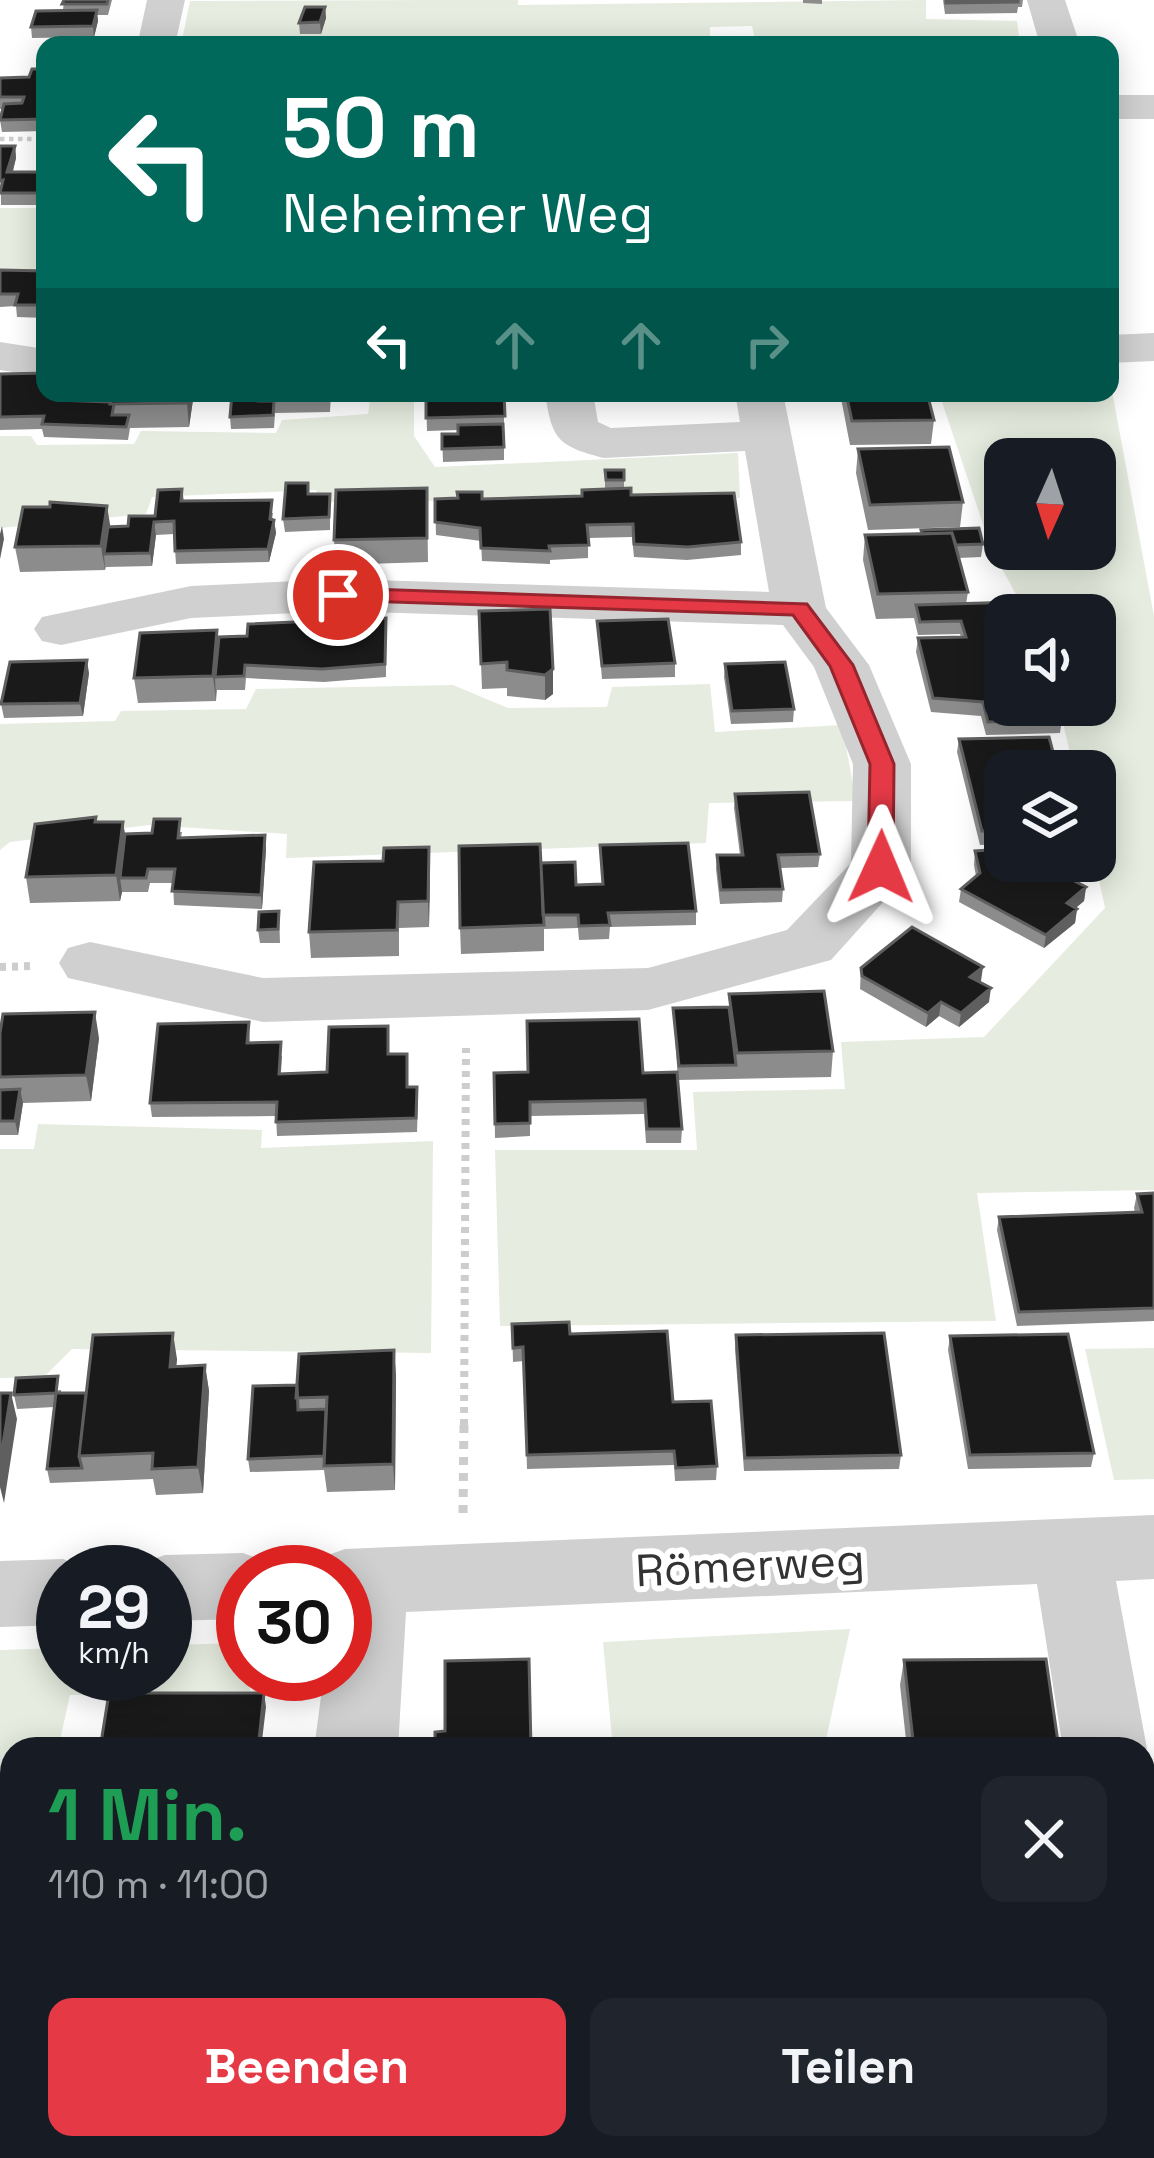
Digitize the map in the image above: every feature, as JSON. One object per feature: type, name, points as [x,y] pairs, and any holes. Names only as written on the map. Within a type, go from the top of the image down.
[{"type":"street","points":[[159,36],[166,0]]},
{"type":"street","points":[[1046,0],[1057,36]]},
{"type":"street","points":[[1119,107],[1154,107]]},
{"type":"street","points":[[1119,348],[1154,346]]},
{"type":"street","points":[[0,356],[36,361]]},
{"type":"street","points":[[90,962],[263,1000],[648,989],[809,945],[881,867],[882,764],[842,665],[799,609],[762,414],[604,443],[575,430],[570,402]]},
{"type":"street","points":[[61,629],[191,602],[338,595],[799,609]]},
{"type":"street","name":"Römerweg","points":[[372,1581],[1154,1546]]},
{"type":"street","points":[[1071,1550],[1103,1737]]},
{"type":"street","points":[[0,1594],[36,1593]]},
{"type":"street","points":[[357,1737],[362,1701]]},
{"type":"path","points":[[0,139],[36,140]]},
{"type":"path","points":[[461,993],[466,1053],[464,1577]]},
{"type":"shaded area","points":[[518,0],[518,5],[926,0],[926,19],[1017,21],[1019,36],[754,36],[752,26],[710,27],[710,36],[183,36],[190,1]]},
{"type":"shaded area","points":[[0,208],[36,208],[36,279],[0,279]]},
{"type":"shaded area","points":[[370,402],[414,402],[414,436],[435,467],[738,453],[740,498],[319,502],[316,490],[152,497],[146,514],[0,528],[0,436],[31,436],[37,445],[134,444],[141,431],[276,433],[282,420],[368,414]]},
{"type":"shaded area","points":[[942,402],[1114,402],[1154,616],[1154,1190],[977,1193],[996,1321],[500,1326],[495,1150],[697,1150],[693,1092],[845,1089],[841,1042],[984,1037],[1105,908],[1099,882],[1116,882],[1116,750],[1069,750],[1064,726],[1116,726],[1116,594],[1016,594],[1003,570],[1116,570],[1116,438],[984,438],[984,527]]},
{"type":"shaded area","points":[[710,684],[715,732],[842,725],[856,801],[709,803],[706,843],[286,858],[287,834],[149,825],[10,842],[0,850],[0,724],[115,721],[121,711],[246,709],[256,689],[453,685],[508,708],[607,707],[612,687]]},
{"type":"shaded area","points":[[38,1124],[262,1130],[261,1148],[433,1141],[431,1353],[72,1349],[44,1377],[0,1378],[0,1149],[34,1149]]},
{"type":"shaded area","points":[[1154,1348],[1154,1479],[1114,1480],[1085,1349]]},
{"type":"shaded area","points":[[850,1629],[827,1737],[612,1737],[603,1642]]},
{"type":"shaded area","points":[[192,1644],[216,1644],[216,1692],[192,1692]]},
{"type":"shaded area","points":[[36,1649],[36,1701],[69,1701],[61,1737],[0,1737],[0,1650]]},
{"type":"building","points":[[64,0],[108,0],[107,4],[62,4]]},
{"type":"building","points":[[1018,0],[1018,2],[946,3]]},
{"type":"building","points":[[305,7],[325,7],[320,22],[299,23]]},
{"type":"building","points":[[97,10],[93,26],[31,27],[36,11]]},
{"type":"building","points":[[36,69],[36,119],[0,120],[4,104],[22,103],[24,97],[0,97],[0,78],[29,77]]},
{"type":"building","points":[[0,146],[15,146],[7,172],[36,172],[36,193],[0,193]]},
{"type":"building","points":[[0,270],[36,271],[36,305],[15,305],[18,294],[0,294]]},
{"type":"building","points":[[36,373],[36,402],[110,402],[114,404],[112,415],[129,415],[126,427],[42,424],[44,416],[0,417],[0,374]]},
{"type":"building","points":[[110,402],[187,402],[187,403]]},
{"type":"building","points":[[231,402],[274,402],[273,415],[230,417]]},
{"type":"building","points":[[426,402],[504,402],[505,416],[426,418]]},
{"type":"building","points":[[848,402],[929,402],[934,420],[852,421]]},
{"type":"building","points":[[503,424],[504,447],[442,449],[442,434],[458,434],[458,425]]},
{"type":"building","points":[[949,447],[963,502],[870,505],[858,449]]},
{"type":"building","points":[[605,470],[624,470],[624,480],[606,480]]},
{"type":"building","points":[[286,483],[308,483],[308,494],[330,494],[329,517],[283,519]]},
{"type":"building","points":[[427,488],[427,538],[334,540],[336,490]]},
{"type":"building","points":[[631,488],[631,495],[734,493],[741,542],[688,547],[634,544],[633,524],[587,525],[589,545],[549,546],[550,551],[481,548],[480,528],[435,522],[435,499],[458,498],[457,492],[482,492],[482,499],[582,496],[582,490]]},
{"type":"building","points":[[182,489],[181,501],[272,500],[270,519],[274,520],[268,549],[175,551],[174,521],[154,522],[150,553],[104,554],[108,527],[128,526],[129,516],[155,516],[158,490]]},
{"type":"building","points":[[50,502],[107,506],[101,546],[15,547],[23,507],[50,507]]},
{"type":"building","points":[[979,528],[983,544],[956,545],[952,533],[922,534],[921,530]]},
{"type":"building","points":[[952,533],[968,592],[878,594],[865,535]]},
{"type":"building","points":[[984,603],[984,706],[983,702],[933,698],[918,638],[966,637],[961,621],[920,622],[916,605]]},
{"type":"building","points":[[550,609],[553,669],[545,675],[507,670],[507,662],[481,664],[479,611]]},
{"type":"building","points":[[386,618],[385,664],[322,669],[245,665],[244,676],[215,677],[219,637],[247,636],[248,624]]},
{"type":"building","points":[[668,619],[675,663],[602,666],[597,621]]},
{"type":"building","points":[[217,630],[213,676],[134,678],[140,633]]},
{"type":"building","points":[[87,660],[80,703],[1,704],[10,662]]},
{"type":"building","points":[[785,662],[794,709],[732,711],[725,664]]},
{"type":"building","points":[[1049,737],[1052,750],[984,750],[984,831],[982,831],[959,739]]},
{"type":"building","points":[[809,792],[820,854],[778,855],[783,889],[721,890],[717,855],[743,855],[735,794]]},
{"type":"building","points":[[96,817],[95,822],[123,822],[116,875],[26,877],[35,824]]},
{"type":"building","points":[[154,819],[180,819],[178,838],[265,835],[261,895],[172,891],[175,869],[148,869],[146,878],[120,878],[125,834],[152,833]]},
{"type":"building","points":[[688,843],[696,911],[608,913],[610,925],[579,926],[578,915],[543,915],[541,863],[575,862],[576,885],[603,884],[600,845]]},
{"type":"building","points":[[540,844],[544,925],[460,928],[459,846]]},
{"type":"building","points":[[429,847],[428,901],[398,902],[397,930],[309,932],[314,862],[383,861],[384,848]]},
{"type":"building","points":[[984,850],[984,882],[1076,882],[1086,887],[1067,903],[1077,909],[1046,935],[961,889],[980,873],[975,851]]},
{"type":"building","points":[[279,911],[278,929],[258,930],[259,912]]},
{"type":"building","points":[[912,927],[983,967],[970,977],[991,988],[961,1013],[941,1002],[928,1013],[862,976],[861,968]]},
{"type":"building","points":[[824,991],[833,1051],[737,1053],[729,994]]},
{"type":"building","points":[[729,1007],[736,1065],[679,1066],[673,1008]]},
{"type":"building","points":[[95,1012],[86,1075],[0,1077],[3,1014]]},
{"type":"building","points":[[639,1019],[643,1073],[677,1072],[682,1129],[647,1129],[645,1100],[530,1102],[530,1123],[495,1124],[494,1073],[528,1072],[527,1021]]},
{"type":"building","points":[[249,1022],[247,1043],[281,1042],[279,1074],[327,1072],[329,1027],[388,1026],[388,1054],[407,1054],[407,1087],[417,1087],[416,1118],[276,1122],[277,1102],[150,1103],[158,1024]]},
{"type":"building","points":[[20,1089],[15,1121],[0,1121],[0,1090]]},
{"type":"building","points":[[1154,1193],[1154,1308],[1019,1312],[999,1217],[1142,1212],[1137,1194]]},
{"type":"building","points":[[569,1322],[570,1334],[667,1331],[673,1402],[711,1401],[717,1466],[676,1468],[674,1451],[527,1455],[523,1347],[513,1348],[512,1324]]},
{"type":"building","points":[[173,1333],[170,1367],[205,1365],[198,1467],[152,1469],[153,1453],[79,1456],[93,1335]]},
{"type":"building","points":[[884,1333],[901,1455],[745,1458],[736,1335]]},
{"type":"building","points":[[1068,1334],[1094,1453],[970,1455],[950,1336]]},
{"type":"building","points":[[394,1350],[393,1464],[324,1466],[327,1397],[296,1398],[299,1354]]},
{"type":"building","points":[[58,1376],[56,1393],[14,1395],[16,1378]]},
{"type":"building","points":[[297,1385],[298,1410],[326,1409],[324,1456],[248,1459],[253,1386]]},
{"type":"building","points":[[0,1393],[11,1393],[0,1463]]},
{"type":"building","points":[[56,1393],[86,1393],[79,1456],[82,1468],[47,1469]]},
{"type":"building","points":[[529,1659],[531,1737],[435,1737],[435,1732],[445,1731],[445,1661]]},
{"type":"building","points":[[1046,1659],[1057,1737],[913,1737],[904,1660]]},
{"type":"building","points":[[192,1693],[216,1693],[216,1701],[263,1701],[259,1737],[102,1737],[108,1701],[192,1701]]},
{"type":"route","points":[[338,595],[799,609],[842,665],[882,764],[881,867]]}]
